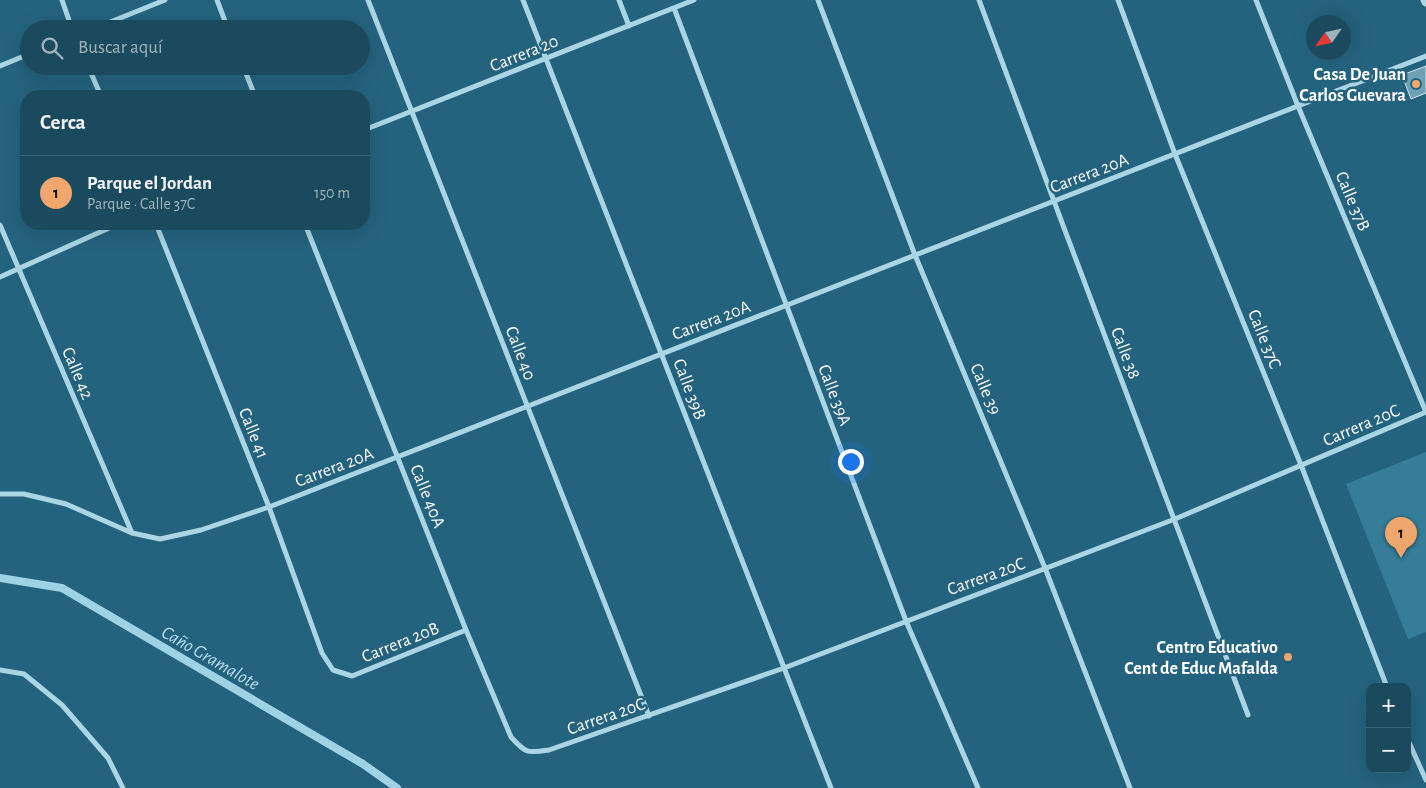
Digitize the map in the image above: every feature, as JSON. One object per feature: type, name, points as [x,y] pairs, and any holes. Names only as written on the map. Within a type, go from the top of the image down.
[{"type":"street","points":[[62,0],[69,20]]},
{"type":"street","points":[[115,20],[165,0]]},
{"type":"street","points":[[217,0],[225,20]]},
{"type":"street","name":"Calle 40","points":[[368,0],[648,716]]},
{"type":"street","name":"Calle 39B","points":[[523,0],[832,788]]},
{"type":"street","points":[[619,0],[630,26]]},
{"type":"street","name":"Carrera 20","points":[[370,128],[694,0]]},
{"type":"street","name":"Calle 39","points":[[818,0],[915,255],[1045,568],[1130,788]]},
{"type":"street","name":"Calle 38","points":[[979,0],[1053,202],[1248,715]]},
{"type":"street","name":"Calle 37C","points":[[1118,0],[1176,154],[1301,465],[1385,683]]},
{"type":"street","name":"Calle 37B","points":[[1256,0],[1298,106],[1426,412]]},
{"type":"street","name":"Calle 39A","points":[[674,8],[906,621],[978,788]]},
{"type":"street","name":"Carrera 20A","points":[[0,494],[24,494],[66,504],[132,532],[160,539],[201,530],[269,507],[1426,56]]},
{"type":"street","points":[[0,66],[20,58]]},
{"type":"street","points":[[92,75],[98,90]]},
{"type":"street","points":[[247,75],[253,90]]},
{"type":"street","name":"Calle 42","points":[[0,225],[132,532]]},
{"type":"street","points":[[0,277],[105,230]]},
{"type":"street","name":"Calle 41","points":[[158,230],[269,507],[322,653]]},
{"type":"street","name":"Calle 40A","points":[[307,230],[466,630],[511,737],[522,749],[533,752],[549,750]]},
{"type":"street","name":"Carrera 20C","points":[[549,750],[784,668],[1175,519],[1426,412]]},
{"type":"street","name":"Carrera 20B","points":[[322,653],[333,670],[352,676],[466,630]]},
{"type":"street","points":[[0,670],[24,674],[62,705],[108,758],[123,788]]},
{"type":"street","points":[[1411,747],[1426,780]]},
{"type":"shaded area","points":[[1426,452],[1426,632],[1408,639],[1346,484]]},
{"type":"building","name":"Casa De Juan Carlos Guevara","points":[[1426,66],[1426,93],[1411,99],[1402,75]]},
{"type":"waterway","name":"Caño Gramalote","points":[[0,578],[62,588],[363,764],[397,788]]},
{"type":"place","name":"Casa De Juan Carlos Guevara","points":[[1416,84]]},
{"type":"place","name":"Parque el Jordan","points":[[1401,558]]},
{"type":"place","name":"Centro Educativo Cent de Educ Mafalda","points":[[1288,657]]}]
